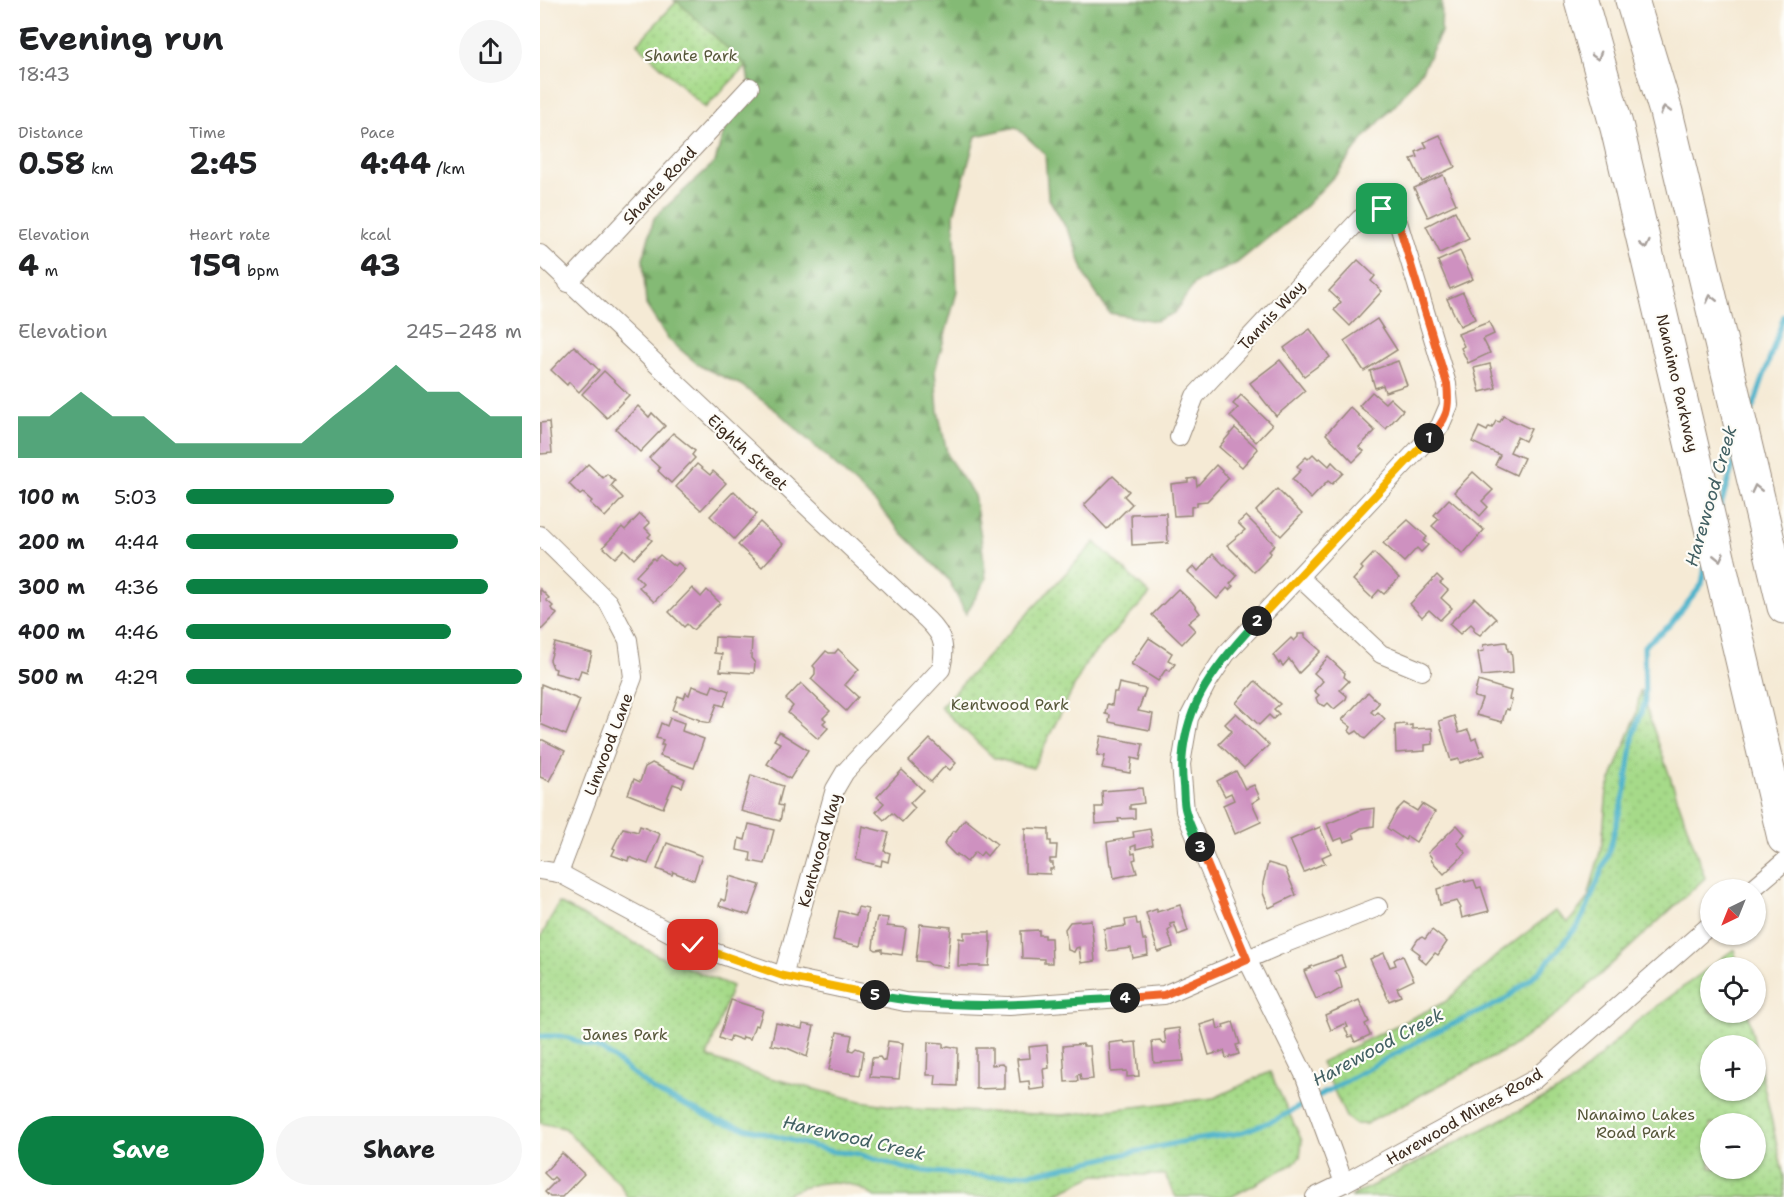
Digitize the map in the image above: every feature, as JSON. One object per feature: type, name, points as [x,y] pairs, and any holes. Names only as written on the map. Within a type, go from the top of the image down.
[{"type":"highway","name":"Nanaimo Parkway","points":[[1581,0],[1617,128],[1784,838]]},
{"type":"highway","points":[[1632,0],[1666,112],[1784,607]]},
{"type":"street","name":"Shante Road","points":[[568,283],[750,87]]},
{"type":"street","name":"Tannis Way","points":[[1179,437],[1195,396],[1360,219],[1373,210],[1382,209],[1391,213],[1398,222],[1447,384],[1449,405],[1440,426],[1299,577]]},
{"type":"street","name":"Eighth Street","points":[[540,254],[568,283],[934,626],[943,640],[945,655]]},
{"type":"street","name":"Linwood Lane","points":[[540,535],[608,602],[628,640],[633,677],[559,873]]},
{"type":"street","points":[[1344,1183],[1304,1074],[1247,959],[1185,811],[1181,765],[1189,718],[1207,683],[1226,654],[1299,577],[1381,654],[1422,671]]},
{"type":"street","name":"Kentwood Way","points":[[783,976],[835,789],[845,772],[941,669],[945,655]]},
{"type":"street","points":[[1764,879],[1784,862]]},
{"type":"street","points":[[540,870],[559,873],[693,945],[783,976],[905,1002],[1009,1006],[1164,995],[1378,907]]},
{"type":"street","name":"Harewood Mines Road","points":[[1315,1197],[1535,1079],[1700,934]]},
{"type":"green space","points":[[674,0],[1442,0],[1441,32],[1423,69],[1339,171],[1303,209],[1237,263],[1195,283],[1174,313],[1156,321],[1109,313],[1086,278],[1072,238],[1048,197],[1045,154],[1016,127],[976,136],[954,214],[957,292],[935,371],[938,411],[948,457],[974,495],[981,537],[986,579],[966,614],[948,579],[876,503],[778,412],[741,385],[700,366],[668,339],[646,305],[643,259],[654,218],[715,162],[727,120],[750,87],[746,66]]},
{"type":"green space","name":"Shante Park","points":[[677,1],[746,66],[705,108],[637,44]]},
{"type":"green space","name":"Kentwood Park","points":[[1095,542],[1150,594],[1087,661],[1033,768],[994,758],[940,707]]},
{"type":"green space","points":[[1640,690],[1705,878],[1700,879],[1700,883],[1563,1009],[1510,1048],[1366,1124],[1355,1124],[1346,1117],[1321,1062],[1445,1002],[1496,956],[1555,911],[1568,923],[1588,898],[1602,844],[1607,791],[1636,716]]},
{"type":"green space","name":"Janes Park","points":[[559,903],[663,958],[732,986],[707,1057],[759,1075],[861,1101],[911,1109],[1063,1115],[1214,1098],[1270,1072],[1302,1141],[1300,1157],[1293,1164],[1231,1197],[1176,1197],[1165,1175],[1095,1175],[1050,1197],[875,1197],[857,1187],[836,1182],[807,1186],[781,1197],[627,1197],[620,1184],[564,1128],[540,1123],[540,939]]},
{"type":"green space","name":"Nanaimo Lakes Road Park","points":[[1734,949],[1736,957],[1723,957]]},
{"type":"green space","name":"Nanaimo Lakes Road Park","points":[[1700,974],[1700,1023],[1750,1023],[1753,1035],[1700,1035],[1700,1101],[1766,1101],[1766,1095],[1784,1177],[1784,1197],[1350,1197],[1569,1085],[1636,1022]]},
{"type":"building","points":[[1440,135],[1455,167],[1422,182],[1411,159],[1418,157],[1416,152],[1427,147],[1424,142]]},
{"type":"building","points":[[1443,175],[1456,204],[1428,217],[1414,188]]},
{"type":"building","points":[[1455,211],[1469,239],[1440,253],[1426,226]]},
{"type":"building","points":[[1460,251],[1473,279],[1450,289],[1438,261]]},
{"type":"building","points":[[1358,260],[1375,276],[1371,281],[1382,291],[1350,326],[1334,310],[1341,302],[1329,291]]},
{"type":"building","points":[[1463,292],[1475,319],[1460,326],[1447,299]]},
{"type":"building","points":[[1377,319],[1397,350],[1364,371],[1344,341]]},
{"type":"building","points":[[1489,322],[1494,334],[1483,339],[1490,353],[1468,363],[1458,334]]},
{"type":"building","points":[[1310,329],[1330,357],[1304,376],[1284,348]]},
{"type":"building","points":[[574,346],[599,370],[579,392],[569,382],[567,385],[551,370]]},
{"type":"building","points":[[1280,360],[1305,391],[1276,416],[1250,383]]},
{"type":"building","points":[[1398,361],[1407,385],[1385,392],[1383,385],[1375,388],[1370,371]]},
{"type":"building","points":[[1490,364],[1496,388],[1480,392],[1474,368]]},
{"type":"building","points":[[604,371],[629,395],[607,418],[582,394]]},
{"type":"building","points":[[1372,392],[1385,403],[1390,398],[1403,410],[1386,429],[1359,406]]},
{"type":"building","points":[[1241,395],[1272,425],[1256,442],[1230,416],[1238,408],[1233,404]]},
{"type":"building","points":[[638,406],[649,417],[652,413],[665,426],[640,452],[616,429]]},
{"type":"building","points":[[1350,407],[1375,431],[1359,447],[1364,451],[1353,462],[1326,434]]},
{"type":"building","points":[[1503,416],[1531,429],[1525,441],[1517,437],[1510,452],[1524,458],[1516,475],[1495,465],[1500,455],[1472,442],[1479,427],[1487,431],[1496,421],[1500,422]]},
{"type":"building","points":[[549,422],[552,453],[540,454],[540,423]]},
{"type":"building","points":[[1235,428],[1258,449],[1242,467],[1219,447]]},
{"type":"building","points":[[673,433],[695,451],[692,455],[695,458],[671,483],[658,471],[660,468],[649,458]]},
{"type":"building","points":[[1313,454],[1329,466],[1332,462],[1343,473],[1332,484],[1328,481],[1311,499],[1292,479],[1301,470],[1297,466]]},
{"type":"building","points":[[588,464],[603,478],[607,474],[615,481],[611,486],[623,498],[605,517],[590,503],[592,501],[583,493],[580,495],[569,484]]},
{"type":"building","points":[[697,464],[710,475],[713,471],[726,483],[701,510],[676,487]]},
{"type":"building","points":[[1216,465],[1229,478],[1207,501],[1197,502],[1197,506],[1191,507],[1191,515],[1174,516],[1171,484],[1188,482],[1188,479],[1196,478],[1197,486]]},
{"type":"building","points":[[1473,472],[1493,490],[1482,501],[1488,507],[1480,516],[1454,492]]},
{"type":"building","points":[[1113,476],[1129,491],[1124,496],[1132,504],[1107,529],[1084,505]]},
{"type":"building","points":[[1277,489],[1302,514],[1281,536],[1256,511]]},
{"type":"building","points":[[734,491],[757,514],[734,539],[710,516]]},
{"type":"building","points":[[1449,499],[1484,530],[1463,554],[1432,526],[1439,519],[1434,515]]},
{"type":"building","points":[[1166,513],[1168,543],[1132,545],[1131,514]]},
{"type":"building","points":[[640,514],[650,523],[645,528],[651,534],[648,537],[652,540],[634,559],[624,549],[615,558],[603,547],[622,527],[625,530]]},
{"type":"building","points":[[1246,516],[1275,545],[1269,551],[1271,553],[1266,560],[1254,572],[1227,545],[1245,530],[1238,523]]},
{"type":"building","points":[[1408,520],[1427,537],[1423,541],[1428,545],[1421,552],[1417,548],[1404,562],[1383,543]]},
{"type":"building","points":[[760,522],[783,544],[762,567],[738,545]]},
{"type":"building","points":[[1374,553],[1399,578],[1384,594],[1379,590],[1372,598],[1353,580]]},
{"type":"building","points":[[1213,554],[1237,576],[1230,584],[1233,586],[1229,590],[1227,588],[1217,599],[1188,572],[1194,566],[1198,571]]},
{"type":"building","points":[[660,555],[672,565],[675,566],[678,563],[685,569],[654,602],[639,587],[643,583],[636,576],[653,558],[655,560]]},
{"type":"building","points":[[1437,575],[1443,581],[1440,583],[1448,590],[1441,598],[1452,608],[1440,620],[1429,610],[1422,617],[1410,604]]},
{"type":"building","points":[[692,588],[701,597],[707,590],[720,603],[693,630],[687,624],[684,627],[669,612]]},
{"type":"building","points":[[540,589],[549,598],[546,600],[557,614],[540,631]]},
{"type":"building","points":[[1178,589],[1200,613],[1188,623],[1195,630],[1182,644],[1152,615]]},
{"type":"building","points":[[1475,598],[1496,619],[1480,635],[1474,631],[1471,624],[1460,634],[1449,624]]},
{"type":"building","points":[[1298,634],[1305,634],[1305,637],[1321,651],[1299,673],[1289,659],[1283,666],[1273,655],[1291,638],[1294,641]]},
{"type":"building","points":[[715,637],[752,639],[751,658],[755,663],[754,673],[720,671],[722,654],[714,653]]},
{"type":"building","points":[[1149,638],[1172,653],[1168,660],[1175,664],[1170,671],[1166,669],[1158,681],[1131,664]]},
{"type":"building","points":[[1505,642],[1508,651],[1511,651],[1513,673],[1482,676],[1478,652],[1484,651],[1483,645]]},
{"type":"building","points":[[555,643],[592,653],[587,672],[581,670],[578,679],[555,673],[556,669],[553,668],[550,660]]},
{"type":"building","points":[[838,649],[859,669],[845,685],[858,697],[846,711],[811,679],[815,674],[813,666],[826,651],[835,653]]},
{"type":"building","points":[[1328,657],[1345,673],[1344,677],[1349,681],[1340,690],[1347,696],[1346,699],[1334,709],[1328,703],[1325,706],[1318,703],[1316,698],[1319,695],[1314,691],[1323,681],[1314,673]]},
{"type":"building","points":[[1255,681],[1280,704],[1274,709],[1279,714],[1273,719],[1269,715],[1259,725],[1236,703]]},
{"type":"building","points":[[1478,681],[1511,691],[1509,699],[1512,700],[1502,722],[1476,715],[1482,699],[1474,697]]},
{"type":"building","points":[[801,683],[830,711],[823,718],[826,720],[823,723],[828,728],[818,739],[788,713],[793,706],[786,699]]},
{"type":"building","points":[[1119,683],[1146,689],[1138,711],[1153,714],[1150,730],[1109,722],[1110,715],[1105,714],[1107,704],[1112,705],[1114,692],[1117,692]]},
{"type":"building","points":[[541,684],[580,700],[566,735],[540,724]]},
{"type":"building","points":[[713,685],[729,691],[724,706],[717,704],[710,723],[673,710],[678,696],[684,698],[686,693],[689,695],[692,686],[710,692]]},
{"type":"building","points":[[1368,692],[1379,703],[1371,712],[1375,715],[1378,712],[1385,719],[1365,739],[1357,731],[1352,734],[1349,731],[1351,727],[1342,720]]},
{"type":"building","points":[[1236,713],[1269,745],[1244,768],[1219,744],[1232,731],[1225,724]]},
{"type":"building","points":[[1454,716],[1459,733],[1468,730],[1472,740],[1476,738],[1481,752],[1483,751],[1485,755],[1460,763],[1459,759],[1451,761],[1439,721]]},
{"type":"building","points":[[670,718],[684,723],[682,731],[704,739],[694,768],[660,756],[664,745],[661,745],[663,740],[656,738],[661,723],[667,726]]},
{"type":"building","points":[[1406,724],[1406,726],[1412,725],[1412,729],[1432,728],[1433,744],[1425,745],[1425,751],[1396,753],[1395,725]]},
{"type":"building","points":[[779,732],[808,750],[790,779],[767,764],[780,743],[774,740]]},
{"type":"building","points":[[1101,736],[1143,744],[1140,760],[1132,758],[1130,773],[1102,768],[1105,756],[1097,755]]},
{"type":"building","points":[[930,739],[956,763],[950,770],[945,766],[931,782],[909,761]]},
{"type":"building","points":[[540,740],[565,751],[549,781],[540,777]]},
{"type":"building","points":[[652,763],[685,779],[682,787],[673,784],[663,808],[628,794],[634,779],[640,782],[645,767]]},
{"type":"building","points":[[902,770],[923,790],[910,803],[915,808],[902,822],[892,813],[884,820],[876,812],[884,803],[877,797]]},
{"type":"building","points":[[1236,771],[1245,789],[1254,785],[1260,798],[1252,803],[1261,822],[1235,834],[1223,805],[1234,800],[1231,793],[1225,796],[1217,781]]},
{"type":"building","points":[[751,775],[783,786],[778,805],[783,806],[780,821],[741,811]]},
{"type":"building","points":[[1142,788],[1144,803],[1130,805],[1130,809],[1135,809],[1135,818],[1096,824],[1095,807],[1103,807],[1102,791]]},
{"type":"building","points":[[1404,803],[1417,811],[1422,804],[1435,812],[1416,842],[1407,836],[1405,840],[1387,828],[1397,810]]},
{"type":"building","points":[[1375,808],[1374,826],[1361,828],[1353,833],[1355,838],[1344,842],[1342,838],[1334,841],[1327,824],[1361,810]]},
{"type":"building","points":[[965,819],[997,844],[987,856],[983,852],[980,856],[975,852],[967,862],[957,854],[956,856],[944,844]]},
{"type":"building","points":[[749,824],[774,830],[765,864],[750,861],[751,853],[737,850],[739,838],[745,840]]},
{"type":"building","points":[[1457,825],[1465,834],[1457,843],[1466,853],[1444,874],[1431,860],[1428,853]]},
{"type":"building","points":[[640,826],[660,834],[648,864],[629,857],[628,861],[612,855],[623,828],[638,832]]},
{"type":"building","points":[[862,826],[889,833],[884,851],[890,853],[888,862],[882,860],[881,866],[856,860]]},
{"type":"building","points":[[1320,827],[1331,853],[1322,857],[1325,863],[1304,872],[1290,840]]},
{"type":"building","points":[[1025,828],[1049,829],[1051,845],[1057,845],[1056,859],[1050,859],[1053,869],[1050,869],[1050,874],[1025,873]]},
{"type":"building","points":[[1150,829],[1153,845],[1136,849],[1136,845],[1131,847],[1132,854],[1135,853],[1136,859],[1133,860],[1137,873],[1114,878],[1107,842],[1134,837],[1133,832]]},
{"type":"building","points":[[667,843],[702,856],[694,880],[657,869]]},
{"type":"building","points":[[1268,863],[1285,868],[1296,895],[1269,908],[1263,893]]},
{"type":"building","points":[[730,876],[760,885],[749,915],[719,906],[721,899],[725,901]]},
{"type":"building","points":[[1465,880],[1465,882],[1474,880],[1477,888],[1481,887],[1489,911],[1462,918],[1461,908],[1457,901],[1440,905],[1437,889]]},
{"type":"building","points":[[1180,905],[1188,931],[1178,935],[1174,923],[1170,924],[1172,928],[1168,931],[1173,947],[1158,952],[1146,913]]},
{"type":"building","points":[[858,907],[868,909],[860,946],[833,940],[839,911],[856,915]]},
{"type":"building","points":[[877,917],[888,918],[887,926],[906,928],[902,955],[873,948]]},
{"type":"building","points":[[1136,918],[1137,924],[1140,924],[1143,940],[1146,940],[1148,955],[1133,958],[1131,948],[1107,951],[1104,929],[1126,926],[1125,920]]},
{"type":"building","points":[[1091,920],[1095,961],[1081,963],[1079,947],[1074,952],[1068,950],[1065,929],[1070,922]]},
{"type":"building","points":[[920,924],[951,927],[947,967],[916,961]]},
{"type":"building","points":[[1039,930],[1039,935],[1051,938],[1052,963],[1044,963],[1044,959],[1022,958],[1021,931]]},
{"type":"building","points":[[1432,930],[1447,942],[1438,955],[1435,953],[1426,964],[1418,957],[1420,954],[1412,948],[1418,939],[1422,937],[1425,939]]},
{"type":"building","points":[[964,932],[990,932],[989,966],[958,966],[959,938],[964,939]]},
{"type":"building","points":[[1384,953],[1390,967],[1396,965],[1394,960],[1403,956],[1414,980],[1397,988],[1401,996],[1389,1001],[1370,959]]},
{"type":"building","points":[[1341,956],[1345,967],[1335,971],[1342,988],[1316,999],[1304,971]]},
{"type":"building","points":[[731,1000],[763,1010],[758,1026],[755,1025],[750,1039],[743,1037],[742,1040],[731,1036],[729,1042],[719,1038]]},
{"type":"building","points":[[1359,1000],[1369,1022],[1365,1024],[1370,1035],[1355,1042],[1352,1036],[1349,1037],[1345,1028],[1348,1027],[1346,1023],[1331,1030],[1325,1015]]},
{"type":"building","points":[[1216,1020],[1218,1029],[1233,1022],[1240,1044],[1236,1045],[1239,1054],[1226,1058],[1224,1051],[1209,1055],[1200,1025]]},
{"type":"building","points":[[776,1023],[802,1029],[803,1024],[814,1026],[807,1057],[787,1048],[771,1045]]},
{"type":"building","points":[[1179,1028],[1184,1061],[1154,1063],[1152,1041],[1160,1040],[1166,1043],[1164,1030]]},
{"type":"building","points":[[837,1032],[852,1035],[849,1050],[853,1051],[856,1048],[864,1051],[860,1075],[829,1070]]},
{"type":"building","points":[[888,1041],[903,1043],[899,1079],[870,1077],[872,1058],[880,1057],[885,1061]]},
{"type":"building","points":[[1124,1041],[1125,1043],[1136,1042],[1139,1076],[1127,1077],[1127,1071],[1111,1072],[1109,1043]]},
{"type":"building","points":[[928,1042],[943,1043],[943,1048],[948,1046],[958,1048],[957,1086],[935,1085],[936,1075],[927,1075]]},
{"type":"building","points":[[1083,1044],[1083,1046],[1090,1046],[1093,1079],[1081,1080],[1080,1074],[1077,1075],[1078,1081],[1065,1082],[1063,1046]]},
{"type":"building","points":[[1047,1045],[1049,1068],[1043,1069],[1045,1088],[1030,1090],[1029,1081],[1020,1082],[1017,1059],[1030,1058],[1029,1047]]},
{"type":"building","points":[[976,1048],[992,1048],[992,1065],[1005,1066],[1005,1088],[976,1089]]},
{"type":"building","points":[[562,1153],[584,1174],[562,1197],[550,1197],[545,1192],[557,1180],[554,1177],[551,1180],[544,1173]]},
{"type":"waterway","name":"Harewood Creek","points":[[1751,414],[1784,316]]},
{"type":"waterway","name":"Harewood Creek","points":[[1720,508],[1735,459]]},
{"type":"waterway","name":"Harewood Creek","points":[[540,1036],[562,1036],[603,1050],[655,1091],[718,1121],[835,1152],[855,1153],[911,1170],[990,1177],[1041,1172],[1186,1141],[1240,1133],[1277,1119],[1431,1034],[1503,1001],[1540,971],[1578,926],[1608,855],[1625,792],[1634,733],[1645,702],[1644,646],[1670,625],[1702,584],[1705,566]]},
{"type":"route","points":[[693,945],[783,976],[905,1002],[1009,1006],[1164,995],[1247,959],[1185,811],[1181,765],[1189,718],[1207,683],[1226,654],[1440,426],[1449,405],[1447,384],[1398,222],[1391,213],[1382,209]]}]
